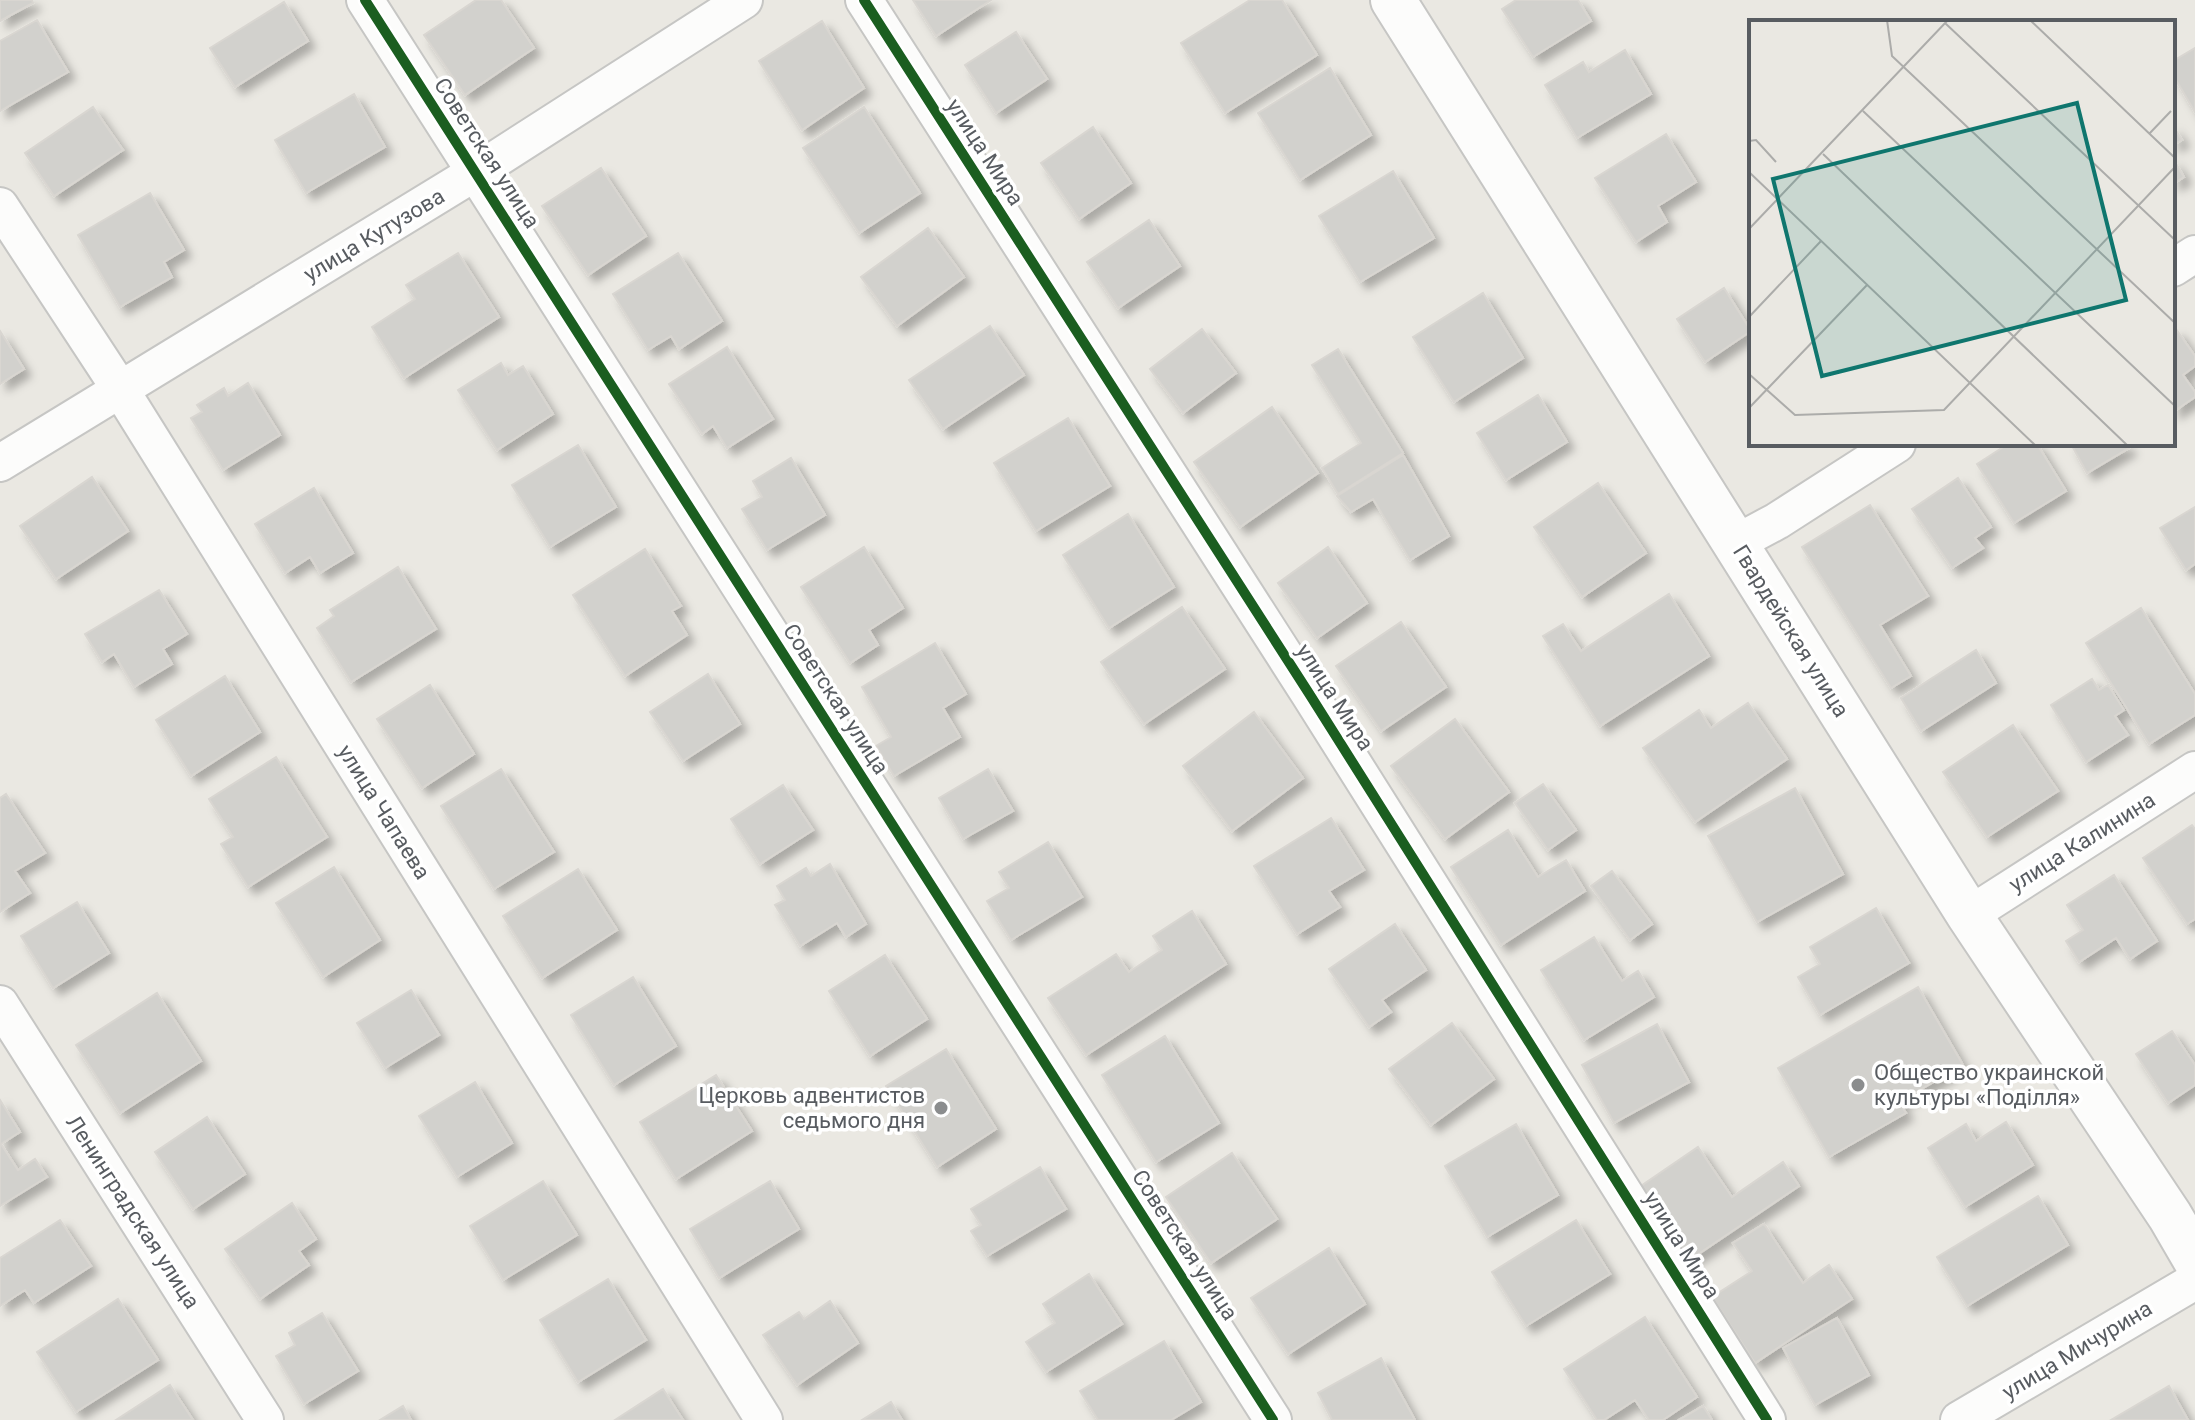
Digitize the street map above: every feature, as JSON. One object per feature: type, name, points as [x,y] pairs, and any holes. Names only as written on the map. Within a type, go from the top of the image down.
[{"type":"street","name":"Советская улица","points":[[365,0],[1273,1420]]},
{"type":"street","name":"улица Кутузова","points":[[0,463],[476,172],[744,0]]},
{"type":"street","name":"улица Мира","points":[[864,0],[1319,708],[1767,1420]]},
{"type":"street","name":"Гвардейская улица","points":[[1393,0],[1969,915],[2170,1216],[2195,1259]]},
{"type":"street","name":"улица Чапаева","points":[[0,206],[120,389],[764,1420]]},
{"type":"street","points":[[2175,267],[2195,254]]},
{"type":"street","points":[[1736,543],[1777,521],[1894,446]]},
{"type":"street","name":"улица Калинина","points":[[1969,915],[2195,770]]},
{"type":"street","name":"Ленинградская улица","points":[[0,1004],[265,1420]]},
{"type":"street","name":"улица Мичурина","points":[[1959,1420],[2195,1281]]},
{"type":"building","points":[[0,0],[32,0],[33,3],[0,21]]},
{"type":"building","points":[[476,0],[501,0],[534,48],[465,95],[424,35]]},
{"type":"building","points":[[913,0],[991,0],[936,36]]},
{"type":"building","points":[[1250,0],[1282,0],[1317,55],[1225,113],[1181,43]]},
{"type":"building","points":[[1516,0],[1578,0],[1591,21],[1533,57],[1502,9]]},
{"type":"building","points":[[284,2],[308,41],[235,87],[210,48]]},
{"type":"building","points":[[37,20],[68,72],[0,111],[0,41]]},
{"type":"building","points":[[822,21],[864,88],[802,130],[759,61]]},
{"type":"building","points":[[1016,32],[1047,79],[996,113],[965,65]]},
{"type":"building","points":[[2195,48],[2195,112],[2175,78],[2175,60]]},
{"type":"building","points":[[1625,50],[1651,94],[1577,138],[1545,85],[1583,62],[1589,72]]},
{"type":"building","points":[[1330,68],[1371,135],[1300,180],[1258,113]]},
{"type":"building","points":[[354,94],[385,147],[306,193],[275,140]]},
{"type":"building","points":[[93,107],[123,150],[54,196],[25,153]]},
{"type":"building","points":[[864,107],[920,193],[859,233],[803,148]]},
{"type":"building","points":[[1093,127],[1131,183],[1079,219],[1041,163]]},
{"type":"building","points":[[2175,129],[2182,140],[2175,144]]},
{"type":"building","points":[[1666,134],[1696,182],[1658,206],[1667,222],[1636,242],[1595,178]]},
{"type":"building","points":[[2175,162],[2184,177],[2175,183]]},
{"type":"building","points":[[601,168],[646,236],[588,275],[542,206]]},
{"type":"building","points":[[1393,171],[1434,238],[1360,282],[1319,216]]},
{"type":"building","points":[[150,193],[184,250],[164,262],[172,277],[120,307],[78,235]]},
{"type":"building","points":[[1149,220],[1180,266],[1118,308],[1087,262]]},
{"type":"building","points":[[928,228],[964,277],[897,326],[861,277]]},
{"type":"building","points":[[458,253],[499,317],[404,378],[372,327],[415,299],[406,285]]},
{"type":"building","points":[[678,253],[722,321],[679,349],[671,336],[648,350],[613,294]]},
{"type":"building","points":[[1724,288],[1749,332],[1705,362],[1677,319]]},
{"type":"building","points":[[1483,293],[1523,358],[1454,402],[1413,337]]},
{"type":"building","points":[[990,326],[1024,375],[943,429],[909,380]]},
{"type":"building","points":[[1202,329],[1236,373],[1183,413],[1150,369]]},
{"type":"building","points":[[2175,330],[2195,356],[2195,366],[2183,375],[2195,397],[2175,411]]},
{"type":"building","points":[[0,331],[24,369],[0,384]]},
{"type":"building","points":[[727,347],[773,419],[727,448],[713,426],[702,434],[669,384]]},
{"type":"building","points":[[1338,349],[1403,453],[1338,494],[1322,468],[1361,443],[1312,365]]},
{"type":"building","points":[[501,363],[508,375],[523,366],[553,414],[497,450],[458,390]]},
{"type":"building","points":[[248,383],[280,435],[223,470],[191,418],[202,412],[197,405],[224,388],[228,396]]},
{"type":"building","points":[[1538,395],[1567,442],[1506,480],[1477,433]]},
{"type":"building","points":[[1272,407],[1318,473],[1240,527],[1194,462]]},
{"type":"building","points":[[1068,418],[1110,486],[1036,531],[994,463]]},
{"type":"building","points":[[578,445],[616,507],[550,547],[512,485]]},
{"type":"building","points":[[2005,446],[2038,446],[2066,491],[2014,523],[1977,464]]},
{"type":"building","points":[[2072,446],[2128,446],[2129,448],[2087,473]]},
{"type":"building","points":[[1403,455],[1449,536],[1410,560],[1373,499],[1351,512],[1337,496]]},
{"type":"building","points":[[791,458],[825,515],[767,550],[742,509],[762,497],[753,481]]},
{"type":"building","points":[[92,477],[128,531],[56,579],[20,526]]},
{"type":"building","points":[[1958,478],[1991,527],[1975,538],[1983,548],[1952,568],[1912,509]]},
{"type":"building","points":[[1598,483],[1646,553],[1582,597],[1534,527]]},
{"type":"building","points":[[314,488],[353,553],[320,573],[310,557],[285,573],[255,524]]},
{"type":"building","points":[[1870,505],[1928,596],[1880,625],[1911,676],[1891,688],[1802,547]]},
{"type":"building","points":[[2195,507],[2195,564],[2186,570],[2160,528]]},
{"type":"building","points":[[1128,514],[1174,587],[1109,628],[1063,555]]},
{"type":"building","points":[[864,547],[903,608],[869,630],[878,645],[850,663],[801,587]]},
{"type":"building","points":[[1328,547],[1367,603],[1317,638],[1278,583]]},
{"type":"building","points":[[645,549],[681,606],[672,611],[687,635],[625,676],[573,595]]},
{"type":"building","points":[[398,567],[436,629],[351,682],[317,628],[334,616],[330,610]]},
{"type":"building","points":[[159,590],[187,634],[163,649],[172,664],[134,687],[114,654],[102,662],[85,634]]},
{"type":"building","points":[[1669,594],[1709,656],[1600,726],[1543,636],[1563,624],[1581,651]]},
{"type":"building","points":[[1182,607],[1225,669],[1144,724],[1101,662]]},
{"type":"building","points":[[2141,608],[2195,694],[2195,715],[2149,744],[2086,643]]},
{"type":"building","points":[[1401,622],[1446,687],[1381,731],[1336,666]]},
{"type":"building","points":[[935,643],[966,694],[943,708],[960,737],[894,776],[876,746],[891,737],[862,687]]},
{"type":"building","points":[[1976,650],[1996,683],[1921,731],[1901,698]]},
{"type":"building","points":[[708,674],[740,724],[683,761],[650,712]]},
{"type":"building","points":[[225,676],[260,732],[191,776],[156,720]]},
{"type":"building","points":[[2092,679],[2099,690],[2108,685],[2124,710],[2115,716],[2128,735],[2086,762],[2051,705]]},
{"type":"building","points":[[430,685],[474,754],[422,788],[377,719]]},
{"type":"building","points":[[1748,703],[1787,759],[1695,822],[1643,748],[1699,710],[1711,728]]},
{"type":"building","points":[[1254,712],[1303,778],[1232,831],[1183,766]]},
{"type":"building","points":[[1455,719],[1509,792],[1445,839],[1391,766]]},
{"type":"building","points":[[2013,725],[2058,791],[1987,837],[1943,772]]},
{"type":"building","points":[[276,757],[327,837],[248,887],[221,844],[233,837],[209,799]]},
{"type":"building","points":[[501,769],[554,852],[494,889],[441,806]]},
{"type":"building","points":[[988,769],[1013,811],[963,839],[939,798]]},
{"type":"building","points":[[1543,784],[1576,830],[1548,850],[1515,803]]},
{"type":"building","points":[[783,785],[813,830],[760,864],[731,819]]},
{"type":"building","points":[[1795,788],[1843,874],[1757,922],[1708,836]]},
{"type":"building","points":[[6,794],[45,853],[15,871],[30,893],[0,912],[0,798]]},
{"type":"building","points":[[1331,818],[1364,870],[1329,891],[1340,907],[1297,934],[1254,866]]},
{"type":"building","points":[[2192,825],[2195,829],[2195,919],[2187,924],[2143,858]]},
{"type":"building","points":[[1508,830],[1538,877],[1566,860],[1585,891],[1501,945],[1451,867]]},
{"type":"building","points":[[1048,842],[1082,897],[1011,940],[987,901],[1009,888],[999,872]]},
{"type":"building","points":[[830,864],[866,924],[846,937],[837,923],[800,946],[775,905],[785,900],[777,886],[806,868],[811,876]]},
{"type":"building","points":[[334,867],[380,940],[323,977],[276,903]]},
{"type":"building","points":[[578,869],[617,930],[542,978],[503,916]]},
{"type":"building","points":[[1612,871],[1652,924],[1630,940],[1591,886]]},
{"type":"building","points":[[2114,875],[2157,941],[2130,959],[2116,938],[2079,962],[2066,941],[2083,930],[2067,905]]},
{"type":"building","points":[[77,902],[109,953],[53,988],[21,936]]},
{"type":"building","points":[[1876,908],[1909,963],[1820,1015],[1798,977],[1820,964],[1810,947]]},
{"type":"building","points":[[1192,911],[1226,964],[1086,1055],[1048,998],[1116,954],[1129,972],[1162,950],[1153,936]]},
{"type":"building","points":[[1395,924],[1426,970],[1382,1000],[1391,1012],[1369,1027],[1329,969]]},
{"type":"building","points":[[1594,937],[1622,981],[1638,971],[1654,997],[1584,1040],[1541,970]]},
{"type":"building","points":[[885,955],[927,1019],[870,1056],[829,991]]},
{"type":"building","points":[[633,977],[676,1046],[614,1085],[571,1015]]},
{"type":"building","name":"Общество украинской культуры «Поділля»","points":[[1918,987],[1963,1065],[1899,1102],[1906,1113],[1829,1157],[1778,1068]]},
{"type":"building","points":[[411,990],[439,1035],[385,1068],[357,1023]]},
{"type":"building","points":[[157,993],[201,1061],[120,1113],[76,1045]]},
{"type":"building","points":[[1452,1023],[1494,1079],[1431,1125],[1389,1069]]},
{"type":"building","points":[[1657,1024],[1689,1082],[1614,1123],[1582,1065]]},
{"type":"building","points":[[2172,1031],[2195,1065],[2195,1085],[2168,1103],[2136,1054]]},
{"type":"building","points":[[1165,1036],[1219,1123],[1156,1162],[1102,1075]]},
{"type":"building","name":"Церковь адвентистов седьмого дня","points":[[946,1049],[996,1129],[937,1167],[886,1086]]},
{"type":"building","points":[[716,1075],[752,1131],[676,1179],[640,1122]]},
{"type":"building","points":[[475,1082],[512,1143],[457,1177],[419,1116]]},
{"type":"building","points":[[0,1100],[20,1132],[1,1144],[18,1170],[35,1159],[47,1177],[0,1206]]},
{"type":"building","points":[[207,1117],[245,1174],[193,1209],[155,1152]]},
{"type":"building","points":[[2006,1122],[2033,1165],[1965,1207],[1928,1148],[1966,1124],[1976,1141]]},
{"type":"building","points":[[1516,1124],[1558,1195],[1487,1237],[1445,1166]]},
{"type":"building","points":[[1698,1147],[1732,1197],[1783,1162],[1799,1186],[1685,1263],[1635,1190]]},
{"type":"building","points":[[1232,1153],[1277,1219],[1211,1263],[1166,1197]]},
{"type":"building","points":[[1040,1167],[1066,1209],[987,1256],[971,1231],[981,1225],[971,1209]]},
{"type":"building","points":[[543,1181],[577,1235],[503,1280],[470,1226]]},
{"type":"building","points":[[770,1181],[799,1229],[719,1278],[690,1229]]},
{"type":"building","points":[[2038,1196],[2068,1245],[1967,1306],[1937,1257]]},
{"type":"building","points":[[292,1203],[316,1239],[299,1251],[309,1265],[260,1299],[225,1249]]},
{"type":"building","points":[[60,1220],[91,1266],[34,1303],[25,1290],[0,1306],[0,1258]]},
{"type":"building","points":[[1576,1220],[1610,1274],[1526,1326],[1492,1272]]},
{"type":"building","points":[[1764,1224],[1803,1283],[1829,1265],[1852,1299],[1755,1363],[1712,1297],[1752,1271],[1733,1243]]},
{"type":"building","points":[[1329,1248],[1365,1304],[1288,1354],[1251,1298]]},
{"type":"building","points":[[1089,1274],[1122,1324],[1046,1372],[1026,1342],[1055,1323],[1043,1304]]},
{"type":"building","points":[[608,1279],[646,1340],[578,1382],[540,1320]]},
{"type":"building","points":[[118,1299],[158,1360],[76,1412],[37,1352]]},
{"type":"building","points":[[830,1301],[858,1343],[797,1385],[763,1335],[799,1312],[804,1319]]},
{"type":"building","points":[[322,1313],[358,1371],[304,1404],[276,1356],[295,1345],[289,1333]]},
{"type":"building","points":[[1645,1317],[1697,1397],[1663,1420],[1649,1420],[1635,1400],[1604,1420],[1597,1420],[1564,1369]]},
{"type":"building","points":[[1837,1318],[1869,1375],[1815,1405],[1783,1348]]},
{"type":"building","points":[[1164,1341],[1201,1402],[1171,1420],[1098,1420],[1080,1391]]},
{"type":"building","points":[[1381,1358],[1415,1420],[1332,1420],[1318,1393]]},
{"type":"building","points":[[170,1385],[193,1420],[116,1420]]},
{"type":"building","points":[[2169,1386],[2188,1420],[2111,1420]]},
{"type":"building","points":[[663,1389],[683,1420],[615,1420]]},
{"type":"building","points":[[891,1402],[902,1420],[862,1420]]},
{"type":"building","points":[[403,1406],[411,1420],[380,1420]]},
{"type":"building","points":[[1703,1406],[1712,1420],[1679,1420]]},
{"type":"cycle path","points":[[365,0],[1273,1420]]},
{"type":"cycle path","points":[[864,0],[1310,695],[1767,1420]]},
{"type":"place","name":"Общество украинской культуры «Поділля»","points":[[1858,1085]]},
{"type":"place","name":"Церковь адвентистов седьмого дня","points":[[941,1108]]}]
